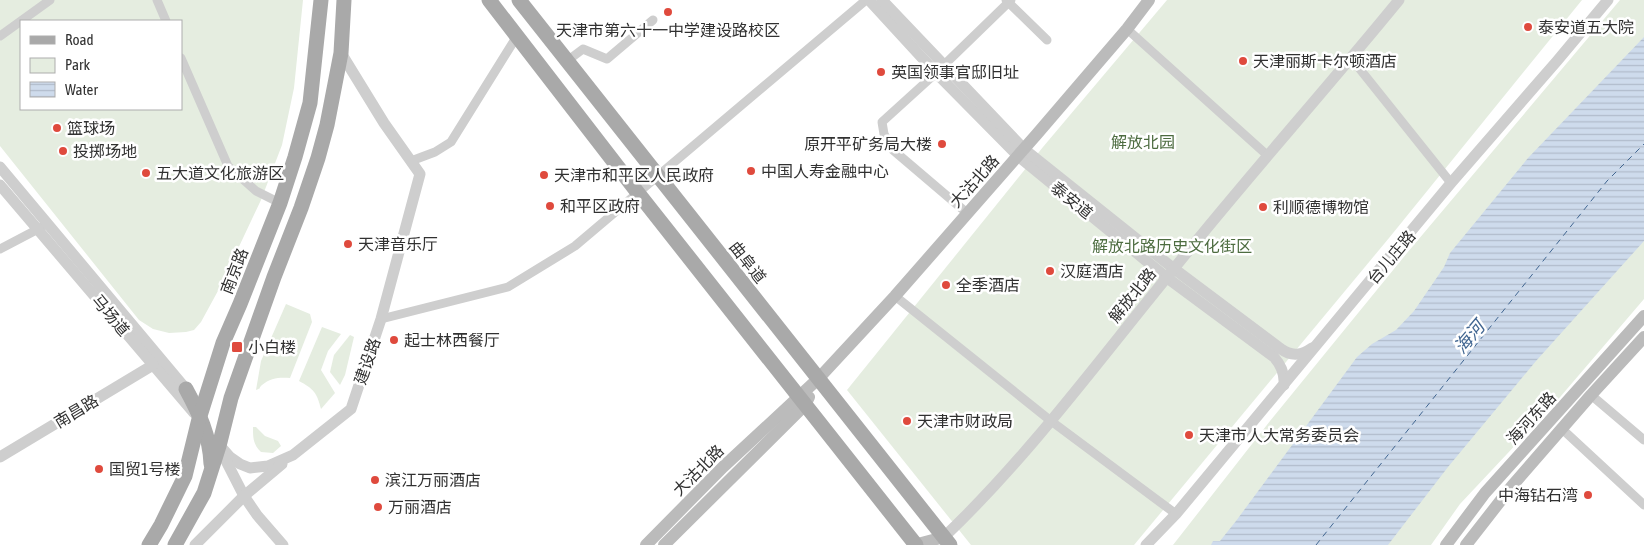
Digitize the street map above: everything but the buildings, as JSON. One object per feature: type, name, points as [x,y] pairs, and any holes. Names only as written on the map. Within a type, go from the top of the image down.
[{"type":"main road","name":"南京路","points":[[149,545],[185,476],[223,343],[280,203],[310,103],[321,0]]},
{"type":"main road","points":[[175,545],[204,494],[231,398],[318,158],[327,125],[341,53],[344,0]]},
{"type":"main road","points":[[490,0],[638,193],[729,306],[915,545],[945,542]]},
{"type":"main road","name":"曲阜道","points":[[519,0],[819,378],[945,542]]},
{"type":"main road","name":"大沽北路","points":[[664,545],[802,402],[819,378],[895,296],[1127,29],[1143,2]]},
{"type":"main road","name":"海河东路","points":[[1446,545],[1485,493],[1644,316]]},
{"type":"main road","name":"海河东路","points":[[1466,545],[1561,428],[1644,337]]},
{"type":"main road","points":[[186,390],[202,418],[210,448],[211,473]]},
{"type":"main road","name":"大沽北路","points":[[646,545],[724,467],[802,402]]},
{"type":"street","points":[[22,20],[50,0]]},
{"type":"street","points":[[157,0],[166,20]]},
{"type":"street","points":[[381,319],[508,287],[576,246],[867,0]]},
{"type":"street","name":"泰安道","points":[[867,0],[940,69],[1021,153],[1274,357],[1283,372],[1284,385]]},
{"type":"street","name":"泰安道","points":[[882,0],[940,69]]},
{"type":"street","name":"解放北路","points":[[945,542],[964,517],[1051,421],[1194,243],[1399,0]]},
{"type":"street","name":"台儿庄路","points":[[1146,545],[1176,514],[1451,183],[1557,62],[1608,0]]},
{"type":"street","points":[[967,213],[893,150],[884,134],[882,122],[940,69],[1009,1],[1047,40]]},
{"type":"street","points":[[567,61],[583,49],[608,59],[653,20]]},
{"type":"street","points":[[0,36],[20,22]]},
{"type":"street","points":[[1127,29],[1266,156]]},
{"type":"street","points":[[411,162],[435,152],[451,142],[517,36]]},
{"type":"street","name":"建设路","points":[[219,446],[230,457],[250,468],[268,466],[293,455],[351,409],[381,319],[420,174],[384,123],[341,53]]},
{"type":"street","points":[[1351,58],[1451,183]]},
{"type":"street","points":[[182,60],[228,166],[256,191],[280,203]]},
{"type":"street","name":"马场道","points":[[0,167],[152,365],[202,418],[219,446],[244,496],[257,516],[282,545]]},
{"type":"street","name":"马场道","points":[[0,185],[43,225],[186,390]]},
{"type":"street","points":[[0,249],[43,225]]},
{"type":"street","points":[[1194,243],[1188,257],[1187,268],[1199,288]]},
{"type":"street","name":"泰安道","points":[[1170,273],[1199,288],[1286,353],[1301,354],[1316,346]]},
{"type":"street","points":[[895,296],[1051,421],[1176,514]]},
{"type":"street","name":"南昌路","points":[[0,457],[152,365]]},
{"type":"street","points":[[1591,394],[1644,440]]},
{"type":"street","points":[[1561,428],[1644,505]]},
{"type":"street","points":[[196,545],[244,496],[293,455]]},
{"type":"street","name":"台儿庄路","points":[[1157,545],[1176,514]]},
{"type":"green space","name":"五大道文化旅游区","points":[[0,0],[303,0],[294,88],[282,145],[261,200],[219,289],[201,322],[194,330],[169,333],[153,329],[139,320],[0,146]]},
{"type":"green space","name":"解放北路历史文化街区","points":[[1167,0],[1582,0],[1389,238],[1134,545],[971,545],[847,390],[1043,147]]},
{"type":"green space","points":[[1620,0],[1644,0],[1644,299],[1555,403],[1460,504],[1431,545],[1173,545],[1270,421],[1407,253]]},
{"type":"green space","points":[[286,304],[310,314],[312,322],[290,378],[272,379],[256,390],[261,361]]},
{"type":"green space","points":[[322,327],[341,334],[328,351],[321,370],[335,393],[321,409],[314,392],[299,381]]},
{"type":"green space","points":[[350,335],[354,337],[345,375],[340,385],[330,372],[334,355]]},
{"type":"green space","points":[[253,427],[256,427],[265,436],[278,441],[281,446],[273,453],[261,452],[254,441]]},
{"type":"water","name":"海河","points":[[1644,37],[1644,241],[1536,361],[1448,467],[1388,545],[1211,545],[1213,541],[1220,541],[1236,521],[1357,357],[1372,344],[1396,330],[1414,311],[1444,267],[1450,253],[1528,158]]},
{"type":"ferry route","points":[[1316,545],[1607,181],[1644,144]]},
{"type":"place","name":"天津市第六十一中学建设路校区","points":[[668,12]]},
{"type":"place","name":"泰安道五大院","points":[[1528,27]]},
{"type":"place","name":"天津丽斯卡尔顿酒店","points":[[1243,61]]},
{"type":"place","name":"英国领事官邸旧址","points":[[881,72]]},
{"type":"place","name":"篮球场","points":[[57,128]]},
{"type":"place","name":"原开平矿务局大楼","points":[[942,144]]},
{"type":"place","name":"投掷场地","points":[[63,151]]},
{"type":"place","name":"中国人寿金融中心","points":[[751,171]]},
{"type":"place","name":"五大道文化旅游区","points":[[146,173]]},
{"type":"place","name":"天津市和平区人民政府","points":[[544,175]]},
{"type":"place","name":"和平区政府","points":[[550,206]]},
{"type":"place","name":"利顺德博物馆","points":[[1263,207]]},
{"type":"place","name":"天津音乐厅","points":[[348,244]]},
{"type":"place","name":"汉庭酒店","points":[[1050,271]]},
{"type":"place","name":"全季酒店","points":[[946,285]]},
{"type":"place","name":"起士林西餐厅","points":[[394,340]]},
{"type":"place","name":"小白楼","points":[[237,347]]},
{"type":"place","name":"天津市财政局","points":[[907,421]]},
{"type":"place","name":"天津市人大常务委员会","points":[[1189,435]]},
{"type":"place","name":"国贸1号楼","points":[[99,469]]},
{"type":"place","name":"滨江万丽酒店","points":[[375,480]]},
{"type":"place","name":"中海钻石湾","points":[[1588,495]]},
{"type":"place","name":"万丽酒店","points":[[378,507]]},
{"type":"park label","name":"解放北园","points":[[1143,142]]}]
